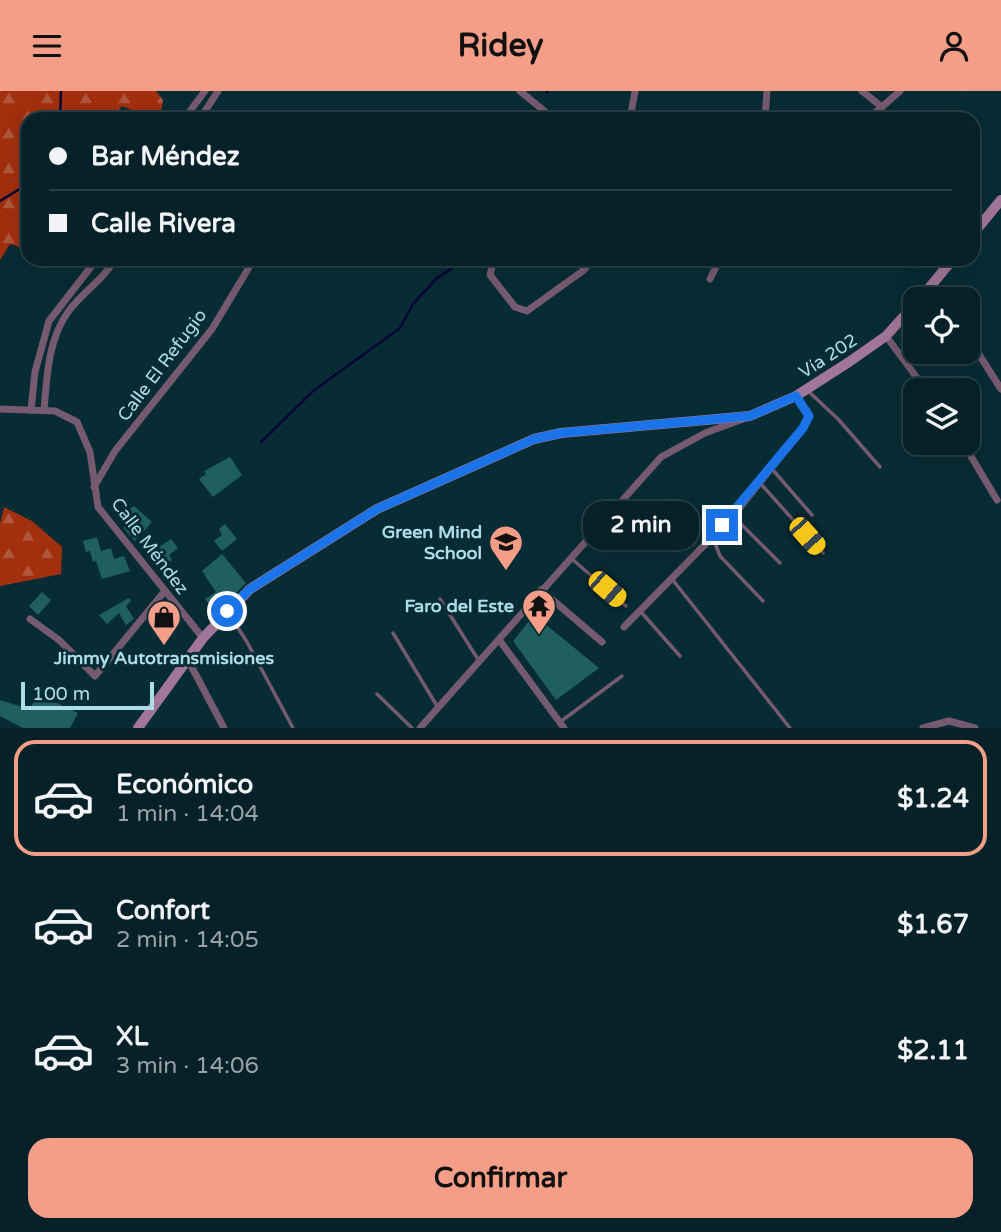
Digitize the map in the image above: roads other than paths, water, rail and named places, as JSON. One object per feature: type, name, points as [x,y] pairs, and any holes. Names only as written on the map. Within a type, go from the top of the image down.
[{"type":"main road","points":[[980,227],[999,208]]},
{"type":"main road","points":[[930,287],[947,266]]},
{"type":"main road","name":"Vía 202","points":[[138,728],[203,638],[250,589],[377,509],[534,439],[561,433],[750,416],[796,396],[886,336],[903,317]]},
{"type":"street","points":[[189,112],[205,91]]},
{"type":"street","points":[[204,112],[218,91]]},
{"type":"street","points":[[520,91],[546,112]]},
{"type":"street","points":[[632,112],[635,91]]},
{"type":"street","points":[[766,112],[767,91]]},
{"type":"street","points":[[862,91],[881,107]]},
{"type":"street","points":[[876,112],[900,91]]},
{"type":"street","points":[[31,410],[34,372],[49,321],[92,266]]},
{"type":"street","points":[[44,410],[49,356],[61,325],[69,310],[111,266]]},
{"type":"street","name":"Calle El Refugio","points":[[94,488],[115,451],[212,329],[250,266]]},
{"type":"street","points":[[492,266],[490,275],[515,307],[527,311],[587,266]]},
{"type":"street","points":[[710,279],[716,266]]},
{"type":"street","points":[[934,283],[936,287]]},
{"type":"street","points":[[886,336],[917,378]]},
{"type":"street","points":[[980,356],[1001,389]]},
{"type":"street","points":[[624,627],[671,576],[733,516],[772,468],[809,416],[796,396]]},
{"type":"street","name":"Calle Méndez","points":[[0,409],[44,410],[65,414],[82,430],[90,452],[94,488],[105,518],[203,638]]},
{"type":"street","points":[[420,728],[500,641],[569,557],[661,457],[695,438],[750,416]]},
{"type":"street","points":[[970,455],[997,500]]},
{"type":"street","points":[[541,590],[602,642]]},
{"type":"street","points":[[30,619],[58,639],[95,676],[164,592]]},
{"type":"street","points":[[500,641],[562,725]]},
{"type":"street","points":[[188,660],[225,728]]},
{"type":"street","points":[[923,728],[949,721],[975,728]]},
{"type":"lane","points":[[806,389],[831,412],[880,467]]},
{"type":"lane","points":[[772,468],[812,515]]},
{"type":"lane","points":[[760,483],[823,553]]},
{"type":"lane","points":[[733,516],[780,563]]},
{"type":"lane","points":[[712,535],[720,556],[764,601]]},
{"type":"lane","points":[[569,557],[626,606]]},
{"type":"lane","points":[[671,576],[790,728]]},
{"type":"lane","points":[[440,599],[480,661]]},
{"type":"lane","points":[[227,611],[247,642],[293,728]]},
{"type":"lane","points":[[639,611],[680,656]]},
{"type":"lane","points":[[393,633],[438,708]]},
{"type":"lane","points":[[562,725],[622,676]]},
{"type":"lane","points":[[377,694],[412,728]]},
{"type":"waterway","points":[[60,112],[61,91]]},
{"type":"waterway","points":[[0,201],[21,188]]},
{"type":"waterway","points":[[261,442],[313,391],[400,328],[413,304],[437,278],[455,266]]},
{"type":"place","name":"Green Mind School","points":[[506,572]]},
{"type":"place","name":"Faro del Este","points":[[539,636]]},
{"type":"place","name":"Jimmy Autotransmisiones","points":[[164,647]]}]
